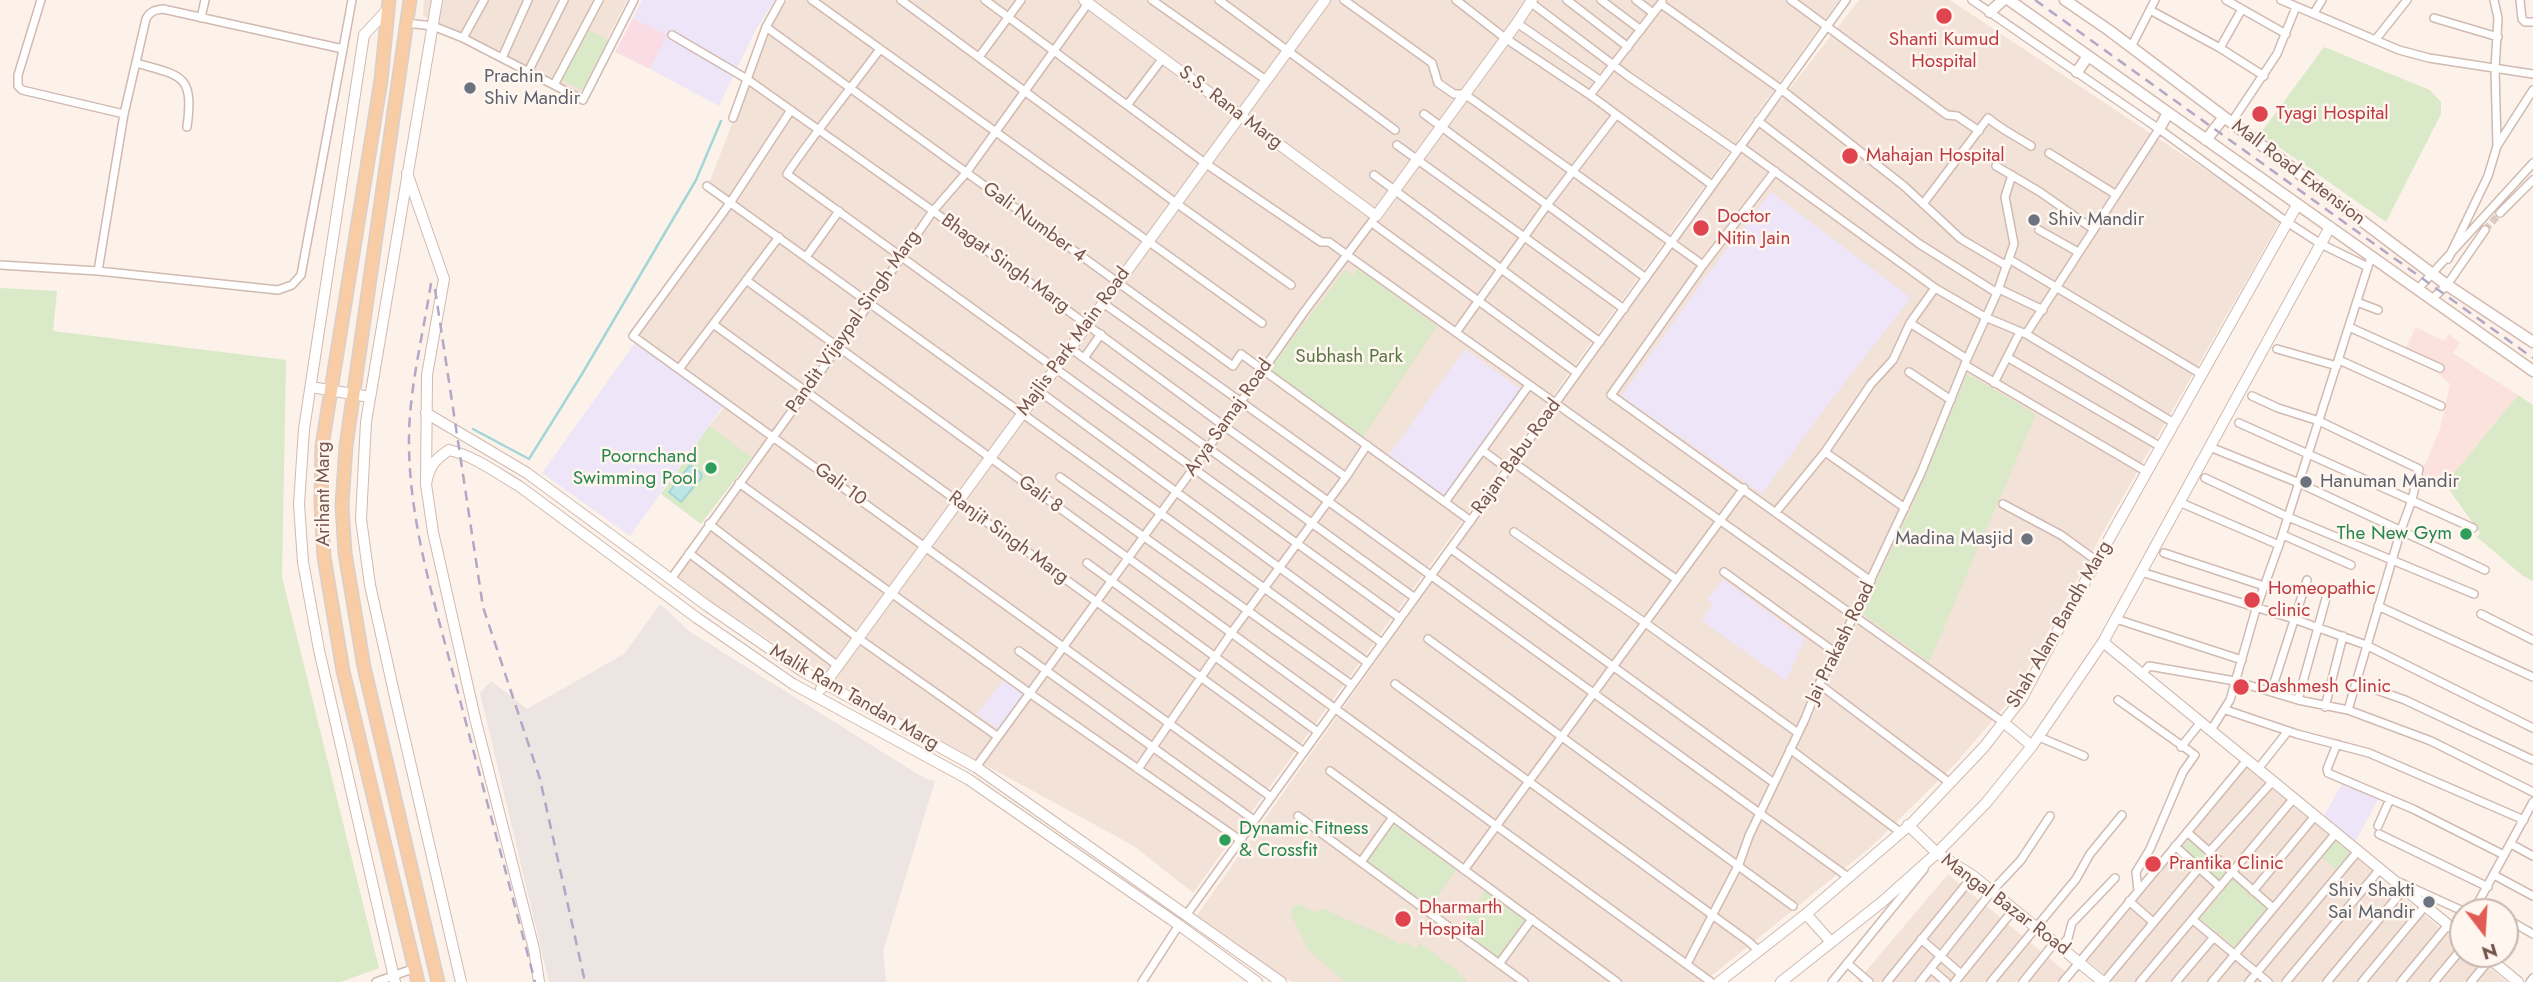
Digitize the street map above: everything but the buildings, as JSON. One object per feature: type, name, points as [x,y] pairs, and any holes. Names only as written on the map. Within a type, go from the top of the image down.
[{"type":"main road","name":"Arihant Marg","points":[[410,0],[346,446],[342,505],[345,553],[364,667],[438,982]]},
{"type":"main road","points":[[1990,12],[2003,0]]},
{"type":"main road","points":[[2009,0],[2330,227],[2370,262],[2417,290],[2533,371]]},
{"type":"main road","name":"Mall Road Extension","points":[[2065,0],[2447,285],[2533,341]]},
{"type":"main road","name":"Arihant Marg","points":[[388,5],[381,80],[322,446],[321,504],[324,557],[343,671],[418,982]]},
{"type":"main road","points":[[2077,72],[2088,56]]},
{"type":"main road","points":[[2158,129],[2168,113]]},
{"type":"main road","points":[[2206,140],[2228,120]]},
{"type":"street","points":[[41,0],[18,75],[18,86],[22,90],[124,114]]},
{"type":"street","points":[[201,18],[205,0]]},
{"type":"street","points":[[0,265],[98,271],[278,290],[292,285],[301,275],[352,0]]},
{"type":"street","points":[[437,0],[366,422],[360,519],[370,585],[461,982]]},
{"type":"street","points":[[463,38],[484,0]]},
{"type":"street","points":[[502,58],[527,0]]},
{"type":"street","points":[[528,72],[564,0]]},
{"type":"street","points":[[554,85],[599,0]]},
{"type":"street","points":[[406,23],[433,26],[463,38],[583,100],[634,0]]},
{"type":"street","points":[[733,118],[766,27],[781,0]]},
{"type":"street","points":[[812,0],[1262,323]]},
{"type":"street","points":[[901,0],[1290,285]]},
{"type":"street","points":[[985,0],[1205,163],[1321,242],[1329,242],[1457,331],[1555,404],[2003,722],[2036,741],[2084,756]]},
{"type":"street","points":[[979,57],[1021,0]]},
{"type":"street","points":[[1153,0],[1266,80]]},
{"type":"street","points":[[1219,0],[1395,130]]},
{"type":"street","name":"Majlis Park Main Road","points":[[814,697],[1325,0]]},
{"type":"street","points":[[1344,0],[1432,64],[1438,83],[1454,94],[1464,94],[1703,265]]},
{"type":"street","points":[[1456,0],[1712,185]]},
{"type":"street","points":[[1567,0],[1628,47]]},
{"type":"street","points":[[1601,0],[1641,30]]},
{"type":"street","points":[[1636,0],[1653,13]]},
{"type":"street","points":[[1791,0],[1947,115],[1957,116],[1979,131]]},
{"type":"street","name":"Rajan Babu Road","points":[[1187,914],[1846,0]]},
{"type":"street","points":[[1972,0],[2158,129],[2286,224],[2321,244],[2370,262],[2283,535],[2256,609],[2226,710],[2211,730]]},
{"type":"street","points":[[2131,47],[2155,0]]},
{"type":"street","points":[[2226,0],[2286,34]]},
{"type":"street","points":[[2281,0],[2399,50],[2429,58],[2533,74]]},
{"type":"street","points":[[2314,13],[2322,0]]},
{"type":"street","points":[[2376,39],[2407,0]]},
{"type":"street","points":[[2494,0],[2498,37],[2495,69],[2497,146]]},
{"type":"street","points":[[2520,0],[2522,19],[2525,22],[2533,22]]},
{"type":"street","name":"Pandit Vijaypal Singh Marg","points":[[671,579],[869,304],[900,256],[1026,92],[1088,1]]},
{"type":"street","name":"S.S. Rana Marg","points":[[1088,1],[1374,220]]},
{"type":"street","points":[[1531,1],[1614,64],[1738,149],[1775,171],[1935,288],[1985,317],[2023,333],[2174,423]]},
{"type":"street","name":"Arya Samaj Road","points":[[976,767],[1531,1]]},
{"type":"street","points":[[1590,95],[1662,2],[1782,90],[1904,186],[1961,239],[2057,288],[2201,374]]},
{"type":"street","points":[[388,5],[365,35],[304,429],[299,504],[303,562],[319,650],[394,979]]},
{"type":"street","points":[[2228,120],[2264,76],[2277,54],[2296,7]]},
{"type":"street","points":[[98,271],[124,114],[149,13],[163,9],[343,49]]},
{"type":"street","points":[[2220,48],[2242,9]]},
{"type":"street","points":[[2150,10],[2220,48],[2264,76]]},
{"type":"street","points":[[2434,18],[2498,37]]},
{"type":"street","points":[[1517,23],[1601,81]]},
{"type":"street","name":"Gali Number 4","points":[[766,27],[1233,366],[1241,354],[1471,521]]},
{"type":"street","name":"Bhagat Singh Marg","points":[[672,35],[747,79],[818,128],[1224,426],[1848,877]]},
{"type":"street","points":[[880,49],[818,128],[787,174],[1400,618]]},
{"type":"street","points":[[1128,104],[1163,58]]},
{"type":"street","points":[[136,63],[180,77],[187,85],[190,102],[187,127]]},
{"type":"street","points":[[2448,258],[2488,176],[2497,146],[2533,90]]},
{"type":"street","name":"Gali 10","points":[[791,110],[730,203],[633,336],[1271,797]]},
{"type":"street","points":[[1424,114],[1646,278]]},
{"type":"street","points":[[1457,331],[1547,205],[1616,115]]},
{"type":"street","points":[[1923,204],[1988,118],[2031,146]]},
{"type":"street","points":[[1758,121],[1918,243],[1998,291],[2043,310]]},
{"type":"street","points":[[1994,383],[2023,333],[2043,310],[2158,129]]},
{"type":"street","points":[[1397,145],[1624,309]]},
{"type":"street","points":[[2049,153],[2115,194]]},
{"type":"street","points":[[2417,290],[2533,163]]},
{"type":"street","points":[[1996,166],[2093,229]]},
{"type":"street","points":[[1775,171],[1703,265],[1611,395],[1871,581]]},
{"type":"street","points":[[407,173],[444,279],[428,375],[426,413],[426,484],[433,532],[534,949],[539,982]]},
{"type":"street","points":[[1374,175],[1600,342]]},
{"type":"street","name":"Jai Prakash Road","points":[[1687,964],[1739,864],[1819,684],[1928,459],[1966,362],[1998,291],[2014,244],[2005,197],[2012,175]]},
{"type":"street","points":[[2500,213],[2533,180]]},
{"type":"street","points":[[707,186],[1368,663]]},
{"type":"street","name":"Shah Alam Bandh Marg","points":[[1719,982],[1806,914],[1904,829],[1984,747],[2022,698],[2096,561],[2297,205]]},
{"type":"street","points":[[806,257],[839,212]]},
{"type":"street","points":[[1374,220],[1577,373]]},
{"type":"street","name":"Shah Alam Bandh Marg","points":[[1781,982],[1878,905],[1937,853],[1986,803],[2036,741],[2103,642],[2210,447],[2272,346],[2330,227]]},
{"type":"street","points":[[2039,230],[2078,252]]},
{"type":"street","points":[[2431,300],[2447,285],[2485,230]]},
{"type":"street","points":[[679,369],[779,237]]},
{"type":"street","name":"Gali 8","points":[[746,280],[1711,982]]},
{"type":"street","points":[[1776,512],[1825,452],[1871,384],[1893,360],[1910,323],[1935,288]]},
{"type":"street","points":[[2357,302],[2378,310]]},
{"type":"street","points":[[1103,303],[1346,477]]},
{"type":"street","points":[[1910,323],[1994,383],[2147,472]]},
{"type":"street","name":"Ranjit Singh Marg","points":[[713,324],[1304,752]]},
{"type":"street","points":[[2349,327],[2440,368]]},
{"type":"street","points":[[1084,358],[1101,334]]},
{"type":"street","points":[[2272,346],[2338,363],[2441,407]]},
{"type":"street","points":[[1070,348],[1415,598]]},
{"type":"street","points":[[2007,358],[2161,447]]},
{"type":"street","points":[[1909,372],[1951,400]]},
{"type":"street","points":[[1445,502],[1529,385]]},
{"type":"street","points":[[311,387],[370,397]]},
{"type":"street","points":[[1039,391],[1382,643]]},
{"type":"street","points":[[2252,396],[2278,408],[2319,421],[2419,469],[2348,710]]},
{"type":"street","name":"Malik Ram Tandan Marg","points":[[426,413],[527,473],[777,654],[824,684],[976,767],[1281,982]]},
{"type":"street","points":[[2239,423],[2473,527]]},
{"type":"street","points":[[426,484],[429,468],[436,458],[449,450],[462,453],[468,440]]},
{"type":"street","points":[[1138,769],[1232,632],[1367,446]]},
{"type":"street","points":[[2210,447],[2299,483],[2485,570]]},
{"type":"street","points":[[1825,452],[1905,508]]},
{"type":"street","name":"Malik Ram Tandan Marg","points":[[462,453],[519,486],[661,592],[814,697],[968,779],[1179,925],[1256,982]]},
{"type":"street","points":[[1486,453],[1511,465],[1676,579]]},
{"type":"street","points":[[1060,477],[1352,685]]},
{"type":"street","points":[[2205,478],[2288,517],[2474,594]]},
{"type":"street","points":[[739,483],[1030,693],[1240,840]]},
{"type":"street","points":[[1464,870],[1744,488]]},
{"type":"street","points":[[2179,502],[2279,545]]},
{"type":"street","points":[[2003,504],[2061,535],[2096,561]]},
{"type":"street","points":[[709,524],[858,638],[997,736]]},
{"type":"street","points":[[1514,532],[1798,733]]},
{"type":"street","points":[[2283,535],[2351,565]]},
{"type":"street","points":[[1451,549],[1774,783]]},
{"type":"street","points":[[689,553],[838,666]]},
{"type":"street","points":[[2164,553],[2264,586]]},
{"type":"street","points":[[1087,563],[1318,732]]},
{"type":"street","points":[[1724,572],[1836,653]]},
{"type":"street","points":[[2141,572],[2319,627],[2367,645],[2533,728]]},
{"type":"street","points":[[661,592],[671,579]]},
{"type":"street","points":[[2271,692],[2307,580]]},
{"type":"street","points":[[2298,700],[2328,591]]},
{"type":"street","points":[[2378,606],[2533,677]]},
{"type":"street","points":[[2481,614],[2533,640]]},
{"type":"street","points":[[2116,619],[2242,660]]},
{"type":"street","points":[[2325,707],[2343,636]]},
{"type":"street","points":[[1428,639],[1793,906]]},
{"type":"street","points":[[2103,642],[2448,925],[2401,982]]},
{"type":"street","points":[[1019,651],[1254,820]]},
{"type":"street","points":[[768,666],[777,654]]},
{"type":"street","points":[[2142,674],[2149,666],[2235,681],[2325,707],[2348,710],[2431,741],[2533,792]]},
{"type":"street","points":[[2357,683],[2405,700],[2533,760]]},
{"type":"street","points":[[1395,684],[1759,951]]},
{"type":"street","points":[[1819,684],[1950,783]]},
{"type":"street","points":[[2118,700],[2195,755],[2183,772],[2158,834],[2136,872],[2138,890]]},
{"type":"street","points":[[2226,710],[2288,731],[2369,753],[2528,817]]},
{"type":"street","points":[[2181,747],[2201,722]]},
{"type":"street","points":[[2258,768],[2288,731]]},
{"type":"street","points":[[2340,745],[2327,769],[2328,773],[2390,799],[2504,855]]},
{"type":"street","points":[[1790,749],[1904,829]]},
{"type":"street","points":[[2063,982],[2247,760]]},
{"type":"street","points":[[968,779],[976,767]]},
{"type":"street","points":[[1330,771],[1617,982]]},
{"type":"street","points":[[2209,852],[2273,781]]},
{"type":"street","points":[[2140,982],[2294,798]]},
{"type":"street","points":[[2390,799],[2378,830],[2488,887]]},
{"type":"street","points":[[2482,898],[2528,817],[2533,802]]},
{"type":"street","points":[[1991,982],[2076,879],[2090,854],[2122,815]]},
{"type":"street","points":[[1298,816],[1524,982]]},
{"type":"street","points":[[1920,982],[1992,891],[2035,842],[2050,816]]},
{"type":"street","points":[[2253,891],[2315,816]]},
{"type":"street","points":[[1361,862],[1393,817]]},
{"type":"street","name":"Mangal Bazar Road","points":[[1904,829],[1973,876],[2104,982]]},
{"type":"street","points":[[2187,832],[2273,908]]},
{"type":"street","points":[[2212,982],[2336,832]]},
{"type":"street","points":[[2511,844],[2533,856]]},
{"type":"street","points":[[2175,846],[2220,887]]},
{"type":"street","points":[[2249,982],[2358,851]]},
{"type":"street","points":[[1832,982],[1937,853]]},
{"type":"street","points":[[2104,982],[2199,868]]},
{"type":"street","points":[[2286,982],[2380,869]]},
{"type":"street","points":[[2494,875],[2533,895]]},
{"type":"street","points":[[1887,982],[1973,876]]},
{"type":"street","points":[[2023,982],[2058,944],[2068,937],[2071,923],[2115,878]]},
{"type":"street","points":[[2394,880],[2411,885],[2449,904]]},
{"type":"street","points":[[2327,982],[2404,888]]},
{"type":"street","points":[[2129,901],[2153,922]]},
{"type":"street","points":[[1878,905],[1883,919]]},
{"type":"street","points":[[2364,981],[2425,906]]},
{"type":"street","points":[[1955,982],[2014,909]]},
{"type":"street","points":[[1142,982],[1187,914]]},
{"type":"street","points":[[1806,914],[1831,942]]},
{"type":"street","points":[[1499,964],[1532,919]]},
{"type":"street","points":[[2193,920],[2268,982]]},
{"type":"street","points":[[2176,982],[2214,937]]},
{"type":"street","points":[[1921,939],[1961,974]]},
{"type":"street","points":[[1847,963],[1869,982]]},
{"type":"street","points":[[2434,982],[2449,964]]},
{"type":"street","points":[[376,982],[394,979],[415,968]]},
{"type":"street","points":[[2501,968],[2518,982]]},
{"type":"street","points":[[1931,969],[1946,982]]},
{"type":"street","points":[[2530,982],[2533,978]]},
{"type":"shaded area","points":[[424,0],[627,0],[579,95],[423,16]]},
{"type":"shaded area","points":[[642,0],[775,0],[755,31],[719,106],[650,69],[666,35],[633,18]]},
{"type":"shaded area","points":[[788,0],[1839,0],[1193,893],[1134,846],[873,704],[676,579],[760,464],[709,426],[726,405],[636,337],[730,210],[706,191],[771,24]]},
{"type":"shaded area","points":[[1859,0],[1950,0],[2281,220],[2011,699],[1955,764],[1871,847],[1704,982],[1291,982],[1197,915],[1692,214]]},
{"type":"shaded area","points":[[633,18],[667,35],[650,69],[615,52]]},
{"type":"shaded area","points":[[1771,192],[1911,298],[1762,494],[1621,396],[1707,275]]},
{"type":"shaded area","points":[[2416,327],[2444,341],[2449,334],[2460,343],[2453,353],[2518,395],[2445,484],[2420,476],[2440,429],[2450,384],[2438,373],[2442,367],[2404,351]]},
{"type":"shaded area","points":[[635,343],[723,406],[630,536],[542,473]]},
{"type":"shaded area","points":[[1465,349],[1522,390],[1445,497],[1388,456]]},
{"type":"shaded area","points":[[1723,579],[1805,639],[1786,681],[1701,620],[1713,604],[1707,600]]},
{"type":"shaded area","points":[[660,604],[689,631],[924,778],[935,781],[883,951],[886,982],[549,982],[480,693],[491,681],[527,709],[624,654]]},
{"type":"shaded area","points":[[1005,678],[1024,693],[998,729],[977,714]]},
{"type":"shaded area","points":[[2247,766],[2377,869],[2281,982],[2114,982],[2085,959]]},
{"type":"shaded area","points":[[2344,781],[2378,800],[2355,842],[2323,817]]},
{"type":"shaded area","points":[[1948,874],[2067,973],[2059,982],[1857,982]]},
{"type":"shaded area","points":[[2377,877],[2449,935],[2449,968],[2490,968],[2507,982],[2292,982]]},
{"type":"green space","points":[[587,29],[608,40],[582,90],[560,79]]},
{"type":"green space","points":[[2324,47],[2430,90],[2441,102],[2441,114],[2386,222],[2260,134]]},
{"type":"green space","name":"Subhash Park","points":[[1358,269],[1437,326],[1363,437],[1269,370],[1345,270],[1353,275]]},
{"type":"green space","points":[[0,288],[57,291],[53,331],[286,360],[282,577],[379,968],[341,982],[0,982]]},
{"type":"green space","points":[[1967,374],[2036,414],[1929,662],[1861,613],[1912,507]]},
{"type":"green space","points":[[2518,395],[2533,405],[2533,581],[2523,576],[2477,537],[2480,533],[2445,484]]},
{"type":"green space","name":"Poornchand Swimming Pool","points":[[709,426],[752,457],[701,524],[661,494]]},
{"type":"green space","points":[[1393,824],[1456,870],[1429,908],[1366,861]]},
{"type":"green space","points":[[2336,836],[2354,851],[2338,871],[2320,856]]},
{"type":"green space","points":[[2190,838],[2227,872],[2219,883],[2182,848]]},
{"type":"green space","points":[[2233,879],[2268,907],[2235,947],[2200,919]]},
{"type":"green space","points":[[1486,890],[1527,920],[1500,958],[1458,929]]},
{"type":"green space","points":[[1298,904],[1314,912],[1325,909],[1402,945],[1405,942],[1416,949],[1419,943],[1459,971],[1457,973],[1466,979],[1466,982],[1345,982],[1308,950],[1291,914]]},
{"type":"water","points":[[690,465],[701,473],[702,477],[681,502],[669,492]]},
{"type":"waterway","points":[[1559,56],[1596,82]]},
{"type":"waterway","points":[[473,429],[529,459],[696,180],[721,121]]},
{"type":"tunnel","points":[[2485,230],[2500,213]]},
{"type":"railway","points":[[2035,0],[2533,358]]},
{"type":"railway","points":[[431,283],[413,385],[409,426],[414,507],[433,596],[535,982]]},
{"type":"railway","points":[[435,289],[483,607],[540,779],[585,982]]},
{"type":"place","name":"Shanti Kumud Hospital","points":[[1944,16]]},
{"type":"place","name":"Prachin Shiv Mandir","points":[[470,88]]},
{"type":"place","name":"Tyagi Hospital","points":[[2260,114]]},
{"type":"place","name":"Mahajan Hospital","points":[[1850,156]]},
{"type":"place","name":"Shiv Mandir","points":[[2034,220]]},
{"type":"place","name":"Doctor Nitin Jain","points":[[1701,228]]},
{"type":"place","name":"Poornchand Swimming Pool","points":[[711,468]]},
{"type":"place","name":"Hanuman Mandir","points":[[2306,482]]},
{"type":"place","name":"The New Gym","points":[[2466,534]]},
{"type":"place","name":"Madina Masjid","points":[[2027,539]]},
{"type":"place","name":"Homeopathic clinic","points":[[2252,600]]},
{"type":"place","name":"Dashmesh Clinic","points":[[2241,687]]},
{"type":"place","name":"Dynamic Fitness & Crossfit","points":[[1225,840]]},
{"type":"place","name":"Prantika Clinic","points":[[2153,864]]},
{"type":"place","name":"Shiv Shakti Sai Mandir","points":[[2429,902]]},
{"type":"place","name":"Dharmarth Hospital","points":[[1403,919]]}]
